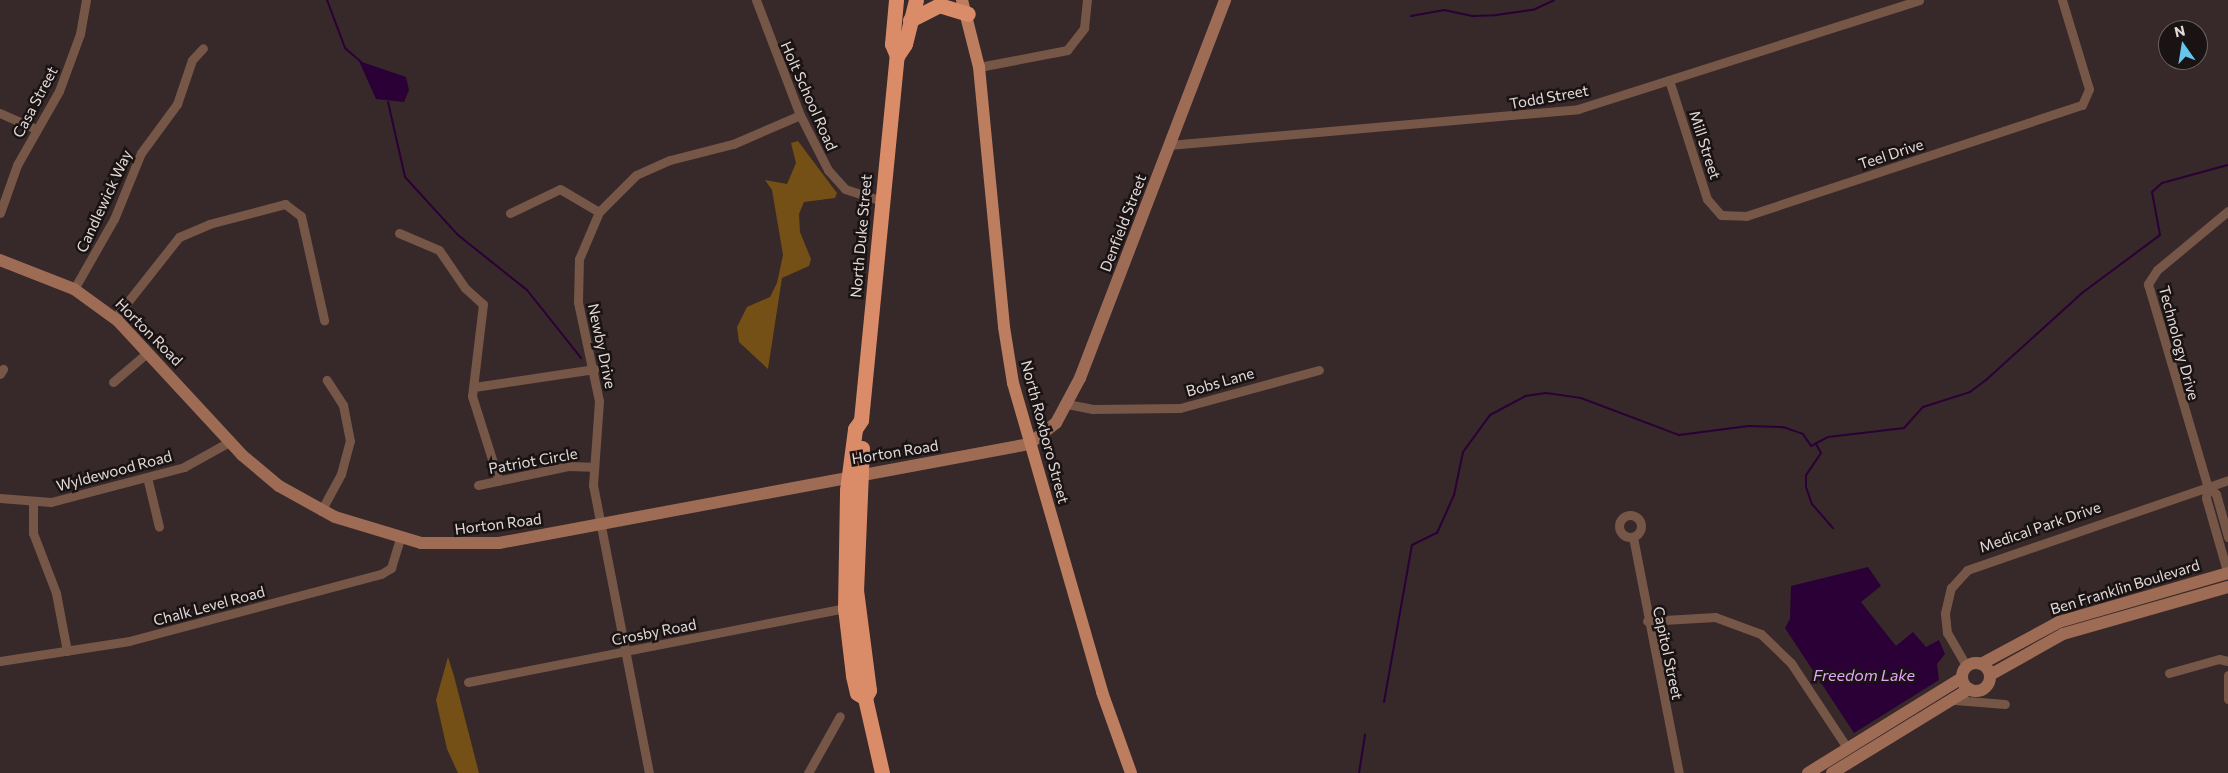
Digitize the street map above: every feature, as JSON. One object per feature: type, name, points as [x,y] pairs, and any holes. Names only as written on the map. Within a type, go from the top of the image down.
[{"type":"highway","name":"North Duke Street","points":[[896,0],[892,44],[897,56]]},
{"type":"highway","name":"North Duke Street","points":[[882,773],[865,698],[855,684],[846,608],[855,429],[861,420],[897,56],[916,0]]},
{"type":"highway","points":[[910,20],[939,5],[965,7]]},
{"type":"highway","name":"North Duke Street","points":[[854,475],[856,590],[869,690],[865,698]]},
{"type":"main road","name":"North Roxboro Street","points":[[965,7],[980,67],[1004,327],[1030,444],[1102,692],[1131,773]]},
{"type":"street","name":"Casa Street","points":[[0,213],[36,129],[74,52],[86,0]]},
{"type":"street","name":"Holt School Road","points":[[756,0],[800,114],[840,185],[882,200]]},
{"type":"street","points":[[980,67],[1067,50],[1084,28],[1087,0]]},
{"type":"street","name":"Denfield Street","points":[[1030,444],[1052,428],[1067,404],[1170,146],[1225,0]]},
{"type":"street","name":"Todd Street","points":[[1170,146],[1578,109],[1919,0]]},
{"type":"street","name":"Teel Drive","points":[[1721,215],[1746,216],[2082,105],[2089,89],[2062,0]]},
{"type":"street","name":"Candlewick Way","points":[[74,289],[114,218],[141,153],[177,104],[192,60],[203,48]]},
{"type":"street","name":"Mill Street","points":[[1669,80],[1708,199],[1721,215]]},
{"type":"street","points":[[0,113],[36,129]]},
{"type":"street","name":"Newby Drive","points":[[649,773],[600,524],[592,467],[599,401],[595,369],[580,314],[577,279],[583,245],[599,212],[614,193],[650,168],[733,144],[800,114]]},
{"type":"street","points":[[510,213],[560,190],[599,212]]},
{"type":"street","points":[[115,318],[179,237],[210,224],[285,204],[301,216],[324,320]]},
{"type":"street","name":"Technology Drive","points":[[2228,211],[2148,282],[2207,485],[2206,498],[2228,573]]},
{"type":"street","points":[[399,233],[439,250],[483,304],[473,401],[499,481]]},
{"type":"street","name":"Horton Road","points":[[0,260],[74,289],[115,318],[229,442],[279,486],[321,511],[400,539],[478,545],[1030,444]]},
{"type":"street","points":[[113,382],[148,352]]},
{"type":"street","points":[[474,386],[595,369]]},
{"type":"street","name":"Bobs Lane","points":[[1067,404],[1092,409],[1180,408],[1319,370]]},
{"type":"street","points":[[321,511],[340,474],[350,441],[344,406],[327,380]]},
{"type":"street","name":"Wyldewood Road","points":[[0,498],[33,503],[147,477],[203,460],[229,442]]},
{"type":"street","name":"Patriot Circle","points":[[478,485],[568,466],[592,467]]},
{"type":"street","points":[[147,477],[159,527]]},
{"type":"street","name":"Medical Park Drive","points":[[1966,678],[1947,633],[1945,612],[1951,588],[1967,570],[2207,485],[2228,480]]},
{"type":"street","name":"Technology Drive","points":[[2207,485],[2216,494],[2228,537]]},
{"type":"street","points":[[33,503],[33,533],[56,593],[67,651]]},
{"type":"street","name":"Capitol Street","points":[[1633,537],[1647,621],[1679,773]]},
{"type":"street","name":"Chalk Level Road","points":[[0,661],[129,641],[381,574],[391,568],[400,539]]},
{"type":"street","name":"Ben Franklin Boulevard","points":[[2228,573],[2059,622],[1981,664],[1966,678],[1985,687],[1990,675],[2063,634],[2228,587]]},
{"type":"street","name":"Crosby Road","points":[[468,682],[846,608]]},
{"type":"street","points":[[1647,621],[1715,617],[1761,634],[1791,663],[1848,749]]},
{"type":"street","points":[[2169,673],[2219,659],[2228,661]]},
{"type":"street","points":[[1981,664],[1990,675]]},
{"type":"street","points":[[2228,674],[2228,699]]},
{"type":"street","points":[[1832,773],[1936,707],[1966,678]]},
{"type":"street","points":[[1808,773],[1966,678]]},
{"type":"street","points":[[1936,707],[1963,698],[2005,704]]},
{"type":"street","points":[[808,773],[840,716]]},
{"type":"shaded area","points":[[798,141],[837,193],[835,198],[804,202],[799,214],[800,232],[811,259],[809,266],[782,278],[768,369],[739,342],[737,327],[747,307],[770,297],[777,283],[783,255],[772,190],[765,180],[787,184],[796,163],[791,143]]},
{"type":"shaded area","points":[[448,657],[479,773],[458,773],[447,749],[436,700]]},
{"type":"water","points":[[359,61],[406,77],[409,90],[404,102],[376,99]]},
{"type":"water","name":"Freedom Lake","points":[[1868,567],[1881,586],[1861,602],[1896,646],[1913,632],[1926,647],[1939,640],[1945,654],[1937,664],[1939,680],[1854,733],[1785,628],[1790,619],[1791,586]]},
{"type":"waterway","points":[[327,0],[345,48],[361,62]]},
{"type":"waterway","points":[[1411,16],[1444,10],[1473,16],[1496,15],[1533,10],[1554,0]]},
{"type":"waterway","points":[[388,102],[405,177],[458,235],[527,290],[581,358]]},
{"type":"waterway","points":[[1384,702],[1412,545],[1437,533],[1454,495],[1463,452],[1490,415],[1525,396],[1546,393],[1581,398],[1679,435],[1748,426],[1783,427],[1803,434],[1811,446],[1828,437],[1904,428],[1923,407],[1970,392],[1986,380],[2082,293],[2160,235],[2152,192],[2162,183],[2228,165]]},
{"type":"waterway","points":[[1816,444],[1821,453],[1806,475],[1806,487],[1812,504],[1833,528]]},
{"type":"waterway","points":[[1359,773],[1365,734]]}]
